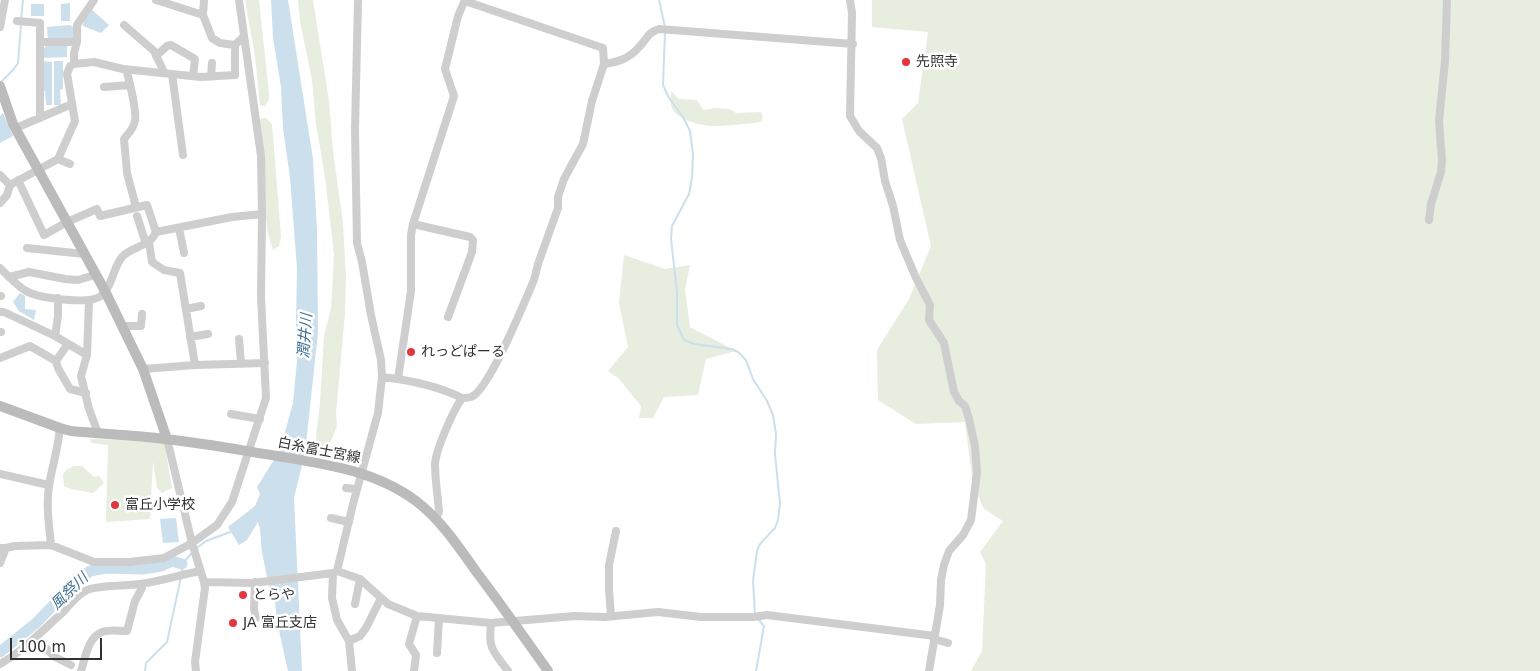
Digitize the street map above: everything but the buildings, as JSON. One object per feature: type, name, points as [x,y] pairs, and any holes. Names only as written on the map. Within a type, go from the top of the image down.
[{"type":"main road","points":[[0,86],[16,128],[105,291],[143,368],[167,439]]},
{"type":"main road","name":"白糸富士宮線","points":[[1,409],[60,428],[98,434],[167,439],[324,464],[361,473],[400,490],[435,518],[548,671]]},
{"type":"street","points":[[0,27],[5,0]]},
{"type":"street","points":[[74,64],[78,25],[94,0]]},
{"type":"street","points":[[156,0],[203,15]]},
{"type":"street","points":[[204,0],[203,15],[212,38],[235,45]]},
{"type":"street","points":[[0,563],[3,548],[14,546],[51,545],[94,562],[164,558],[192,543],[217,525],[232,502],[251,452],[266,398],[260,297],[261,156],[239,0]]},
{"type":"street","points":[[352,671],[348,641],[337,620],[332,598],[335,572],[355,505],[356,489],[378,412],[382,378],[381,360],[357,243],[355,130],[358,0]]},
{"type":"street","points":[[382,378],[398,379],[451,393],[462,398],[472,397],[490,376],[534,280],[558,208],[558,197],[564,179],[583,144],[592,101],[604,64],[603,48],[465,0],[458,16],[445,69],[454,96],[411,235],[411,291],[398,379]]},
{"type":"street","points":[[850,0],[853,44],[850,116],[859,130],[877,148],[881,158],[900,240],[930,305],[929,320],[944,343],[954,392],[959,401],[965,406],[975,446],[978,472],[971,520],[963,535],[948,551],[941,580],[940,605],[929,671]]},
{"type":"street","points":[[1429,220],[1431,204],[1441,172],[1442,160],[1439,121],[1445,62],[1447,0]]},
{"type":"street","points":[[18,21],[40,23],[40,118]]},
{"type":"street","points":[[124,25],[154,51],[168,73],[182,155]]},
{"type":"street","points":[[604,64],[626,59],[640,47],[650,32],[659,29],[853,44]]},
{"type":"street","points":[[0,202],[7,195],[10,184],[58,159],[75,121],[67,74],[70,66],[94,62],[126,69],[193,76],[235,75],[235,45],[244,36]]},
{"type":"street","points":[[40,42],[77,42]]},
{"type":"street","points":[[156,56],[167,46],[171,45],[195,59],[193,76]]},
{"type":"street","points":[[211,77],[212,62]]},
{"type":"street","points":[[126,69],[136,120],[132,130],[124,139],[127,173],[136,207]]},
{"type":"street","points":[[104,87],[130,85]]},
{"type":"street","points":[[16,128],[72,104]]},
{"type":"street","points":[[58,159],[70,164]]},
{"type":"street","points":[[0,175],[10,184]]},
{"type":"street","points":[[0,268],[27,292],[39,296],[89,301],[100,297],[112,282],[118,262],[125,254],[148,243],[154,238],[156,232],[147,205],[100,216],[97,209],[44,235],[18,180]]},
{"type":"street","points":[[156,232],[232,217],[262,214]]},
{"type":"street","points":[[136,216],[148,243],[152,262],[164,270],[180,273],[195,365]]},
{"type":"street","points":[[413,224],[470,237],[473,240],[472,252],[448,317]]},
{"type":"street","points":[[179,228],[184,253]]},
{"type":"street","points":[[28,248],[84,254]]},
{"type":"street","points":[[9,277],[29,272],[78,280],[95,274]]},
{"type":"street","points":[[55,336],[58,298]]},
{"type":"street","points":[[89,301],[87,355],[81,376],[98,434]]},
{"type":"street","points":[[186,309],[201,306]]},
{"type":"street","points":[[0,312],[4,312],[55,336],[67,345],[87,355]]},
{"type":"street","points":[[122,326],[141,326],[142,314]]},
{"type":"street","points":[[190,337],[208,334]]},
{"type":"street","points":[[239,339],[240,363]]},
{"type":"street","points":[[56,361],[67,345]]},
{"type":"street","points":[[0,358],[30,346],[56,361],[70,389],[86,392]]},
{"type":"street","points":[[143,368],[265,363]]},
{"type":"street","points":[[435,518],[439,512],[435,463],[457,405],[462,398]]},
{"type":"street","points":[[231,414],[260,419]]},
{"type":"street","points":[[51,545],[49,485],[58,449],[60,428]]},
{"type":"street","points":[[167,439],[205,588],[195,662],[196,671]]},
{"type":"street","points":[[0,474],[49,485]]},
{"type":"street","points":[[346,488],[356,489]]},
{"type":"street","points":[[331,518],[349,522]]},
{"type":"street","points":[[611,616],[609,565],[616,531]]},
{"type":"street","points":[[0,664],[13,657],[76,597],[87,590],[94,587],[141,584],[165,580],[199,567]]},
{"type":"street","points":[[204,582],[259,582],[335,572],[360,579],[388,604],[417,616],[491,623],[658,612],[701,617],[753,617],[767,615],[934,638],[948,642]]},
{"type":"street","points":[[355,604],[360,579]]},
{"type":"street","points":[[256,618],[254,609],[259,582]]},
{"type":"street","points":[[81,671],[90,645],[98,634],[104,631],[127,631],[135,601],[142,588],[141,584]]},
{"type":"street","points":[[348,641],[360,636],[381,598]]},
{"type":"street","points":[[414,671],[416,655],[409,644],[417,616]]},
{"type":"street","points":[[437,653],[439,618]]},
{"type":"street","points":[[491,623],[489,637],[491,647],[508,671]]},
{"type":"street","points":[[35,638],[55,657],[71,665]]},
{"type":"shaded area","points":[[245,0],[259,0],[269,94],[269,99],[265,106],[260,105],[255,57]]},
{"type":"shaded area","points":[[298,0],[313,0],[329,101],[333,151],[343,223],[346,278],[345,313],[336,413],[337,426],[328,448],[322,453],[315,446],[320,403],[324,335],[331,309],[334,255],[325,177],[316,124],[312,80],[300,21]]},
{"type":"shaded area","points":[[872,0],[1540,0],[1540,671],[971,671],[982,651],[986,564],[980,552],[1003,521],[984,509],[973,484],[965,422],[916,424],[878,400],[877,350],[909,299],[931,246],[902,119],[918,103],[928,32],[872,27]]},
{"type":"shaded area","points":[[671,91],[679,99],[697,100],[703,110],[715,108],[730,109],[736,113],[761,112],[763,117],[761,122],[701,125],[682,118],[674,111],[671,103]]},
{"type":"shaded area","points":[[266,118],[272,124],[281,236],[279,246],[273,250],[267,230],[259,119]]},
{"type":"shaded area","points":[[624,255],[665,269],[690,265],[685,290],[690,327],[736,351],[706,359],[698,395],[664,397],[653,418],[639,418],[641,406],[619,379],[608,371],[628,347],[619,303]]},
{"type":"shaded area","points":[[90,439],[164,441],[172,488],[162,493],[157,488],[153,461],[150,519],[106,522],[108,445],[91,443]]},
{"type":"shaded area","points":[[74,466],[82,466],[94,477],[99,476],[104,483],[93,493],[64,486],[63,475],[66,470]]},
{"type":"water","name":"潤井川","points":[[271,0],[288,0],[313,159],[317,231],[318,333],[305,453],[294,498],[302,671],[288,671],[275,602],[267,580],[258,522],[247,540],[239,545],[228,527],[255,506],[260,494],[257,487],[280,450],[293,403],[298,350],[296,325],[297,268],[290,178],[283,128],[281,87],[273,38]]},
{"type":"water","points":[[70,3],[70,21],[61,21],[61,4]]},
{"type":"water","points":[[31,4],[44,4],[44,16],[31,16]]},
{"type":"water","points":[[90,8],[109,25],[101,33],[83,26]]},
{"type":"water","points":[[70,25],[75,29],[75,41],[48,41],[47,27]]},
{"type":"water","points":[[46,46],[67,46],[67,57],[42,58],[43,49]]},
{"type":"water","points":[[42,61],[52,62],[52,105],[46,105],[45,91],[43,91]]},
{"type":"water","points":[[54,61],[63,61],[63,89],[60,90],[61,105],[54,105]]},
{"type":"water","points":[[3,113],[13,136],[0,143],[0,116]]},
{"type":"water","points":[[20,293],[25,296],[25,309],[36,310],[34,320],[19,311],[13,302]]},
{"type":"water","points":[[176,518],[179,542],[163,543],[160,519]]},
{"type":"waterway","points":[[21,20],[23,0]]},
{"type":"waterway","points":[[659,0],[665,27]]},
{"type":"waterway","points":[[0,83],[18,63],[21,25]]},
{"type":"waterway","points":[[665,32],[663,85],[690,131],[693,154],[689,194],[672,226],[671,239],[677,292],[677,325],[684,340],[694,344],[732,349],[746,360],[753,379],[767,401],[773,415],[776,434],[775,454],[780,504],[775,528],[760,544],[757,551],[753,580],[755,615]]},
{"type":"waterway","points":[[197,548],[206,541],[233,531]]},
{"type":"waterway","name":"風祭川","points":[[182,572],[182,564],[192,553]]},
{"type":"waterway","name":"風祭川","points":[[0,652],[35,624],[75,583],[90,571],[106,568],[143,569],[161,566],[172,561],[182,564]]},
{"type":"waterway","points":[[145,671],[146,663],[167,642],[181,577]]},
{"type":"waterway","points":[[756,671],[764,626],[758,619]]},
{"type":"place","name":"先照寺","points":[[906,62]]},
{"type":"place","name":"れっどぱーる","points":[[411,352]]},
{"type":"place","name":"富丘小学校","points":[[115,505]]},
{"type":"place","name":"とらや","points":[[243,595]]},
{"type":"place","name":"JA 富丘支店","points":[[233,623]]}]
